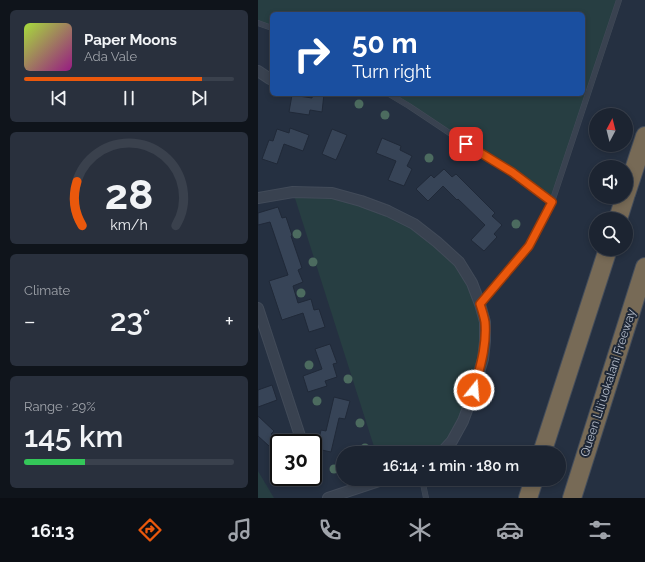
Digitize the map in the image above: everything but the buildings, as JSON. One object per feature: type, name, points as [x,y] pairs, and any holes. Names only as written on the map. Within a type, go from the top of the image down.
[{"type":"highway","points":[[633,174],[645,136]]},
{"type":"highway","points":[[544,446],[606,256]]},
{"type":"highway","name":"Queen Liliʻuokalani Freeway","points":[[572,498],[645,267]]},
{"type":"highway","points":[[528,498],[532,486]]},
{"type":"street","points":[[258,71],[270,79]]},
{"type":"street","points":[[258,198],[293,192],[332,193],[361,201],[388,211],[414,224],[459,262],[472,283],[480,304],[485,322],[486,341],[483,360],[469,405],[463,421],[452,441],[447,446]]},
{"type":"street","points":[[258,308],[299,434]]},
{"type":"street","points":[[328,498],[363,486]]},
{"type":"lane","points":[[480,304],[529,246],[552,202],[619,0]]},
{"type":"lane","points":[[258,22],[270,27]]},
{"type":"lane","points":[[392,96],[512,172],[552,202]]},
{"type":"lane","points":[[423,486],[426,498]]},
{"type":"green space","points":[[258,0],[619,0],[552,202],[512,172],[392,96],[585,96],[585,12],[270,12],[270,27],[258,23]]},
{"type":"green space","points":[[293,192],[361,201],[437,242],[472,283],[485,341],[469,405],[445,446],[374,446]]},
{"type":"green space","points":[[258,471],[274,498],[258,498]]},
{"type":"route","points":[[466,144],[512,172],[552,202],[529,246],[480,304],[485,322],[486,341],[483,360],[474,390]]}]
